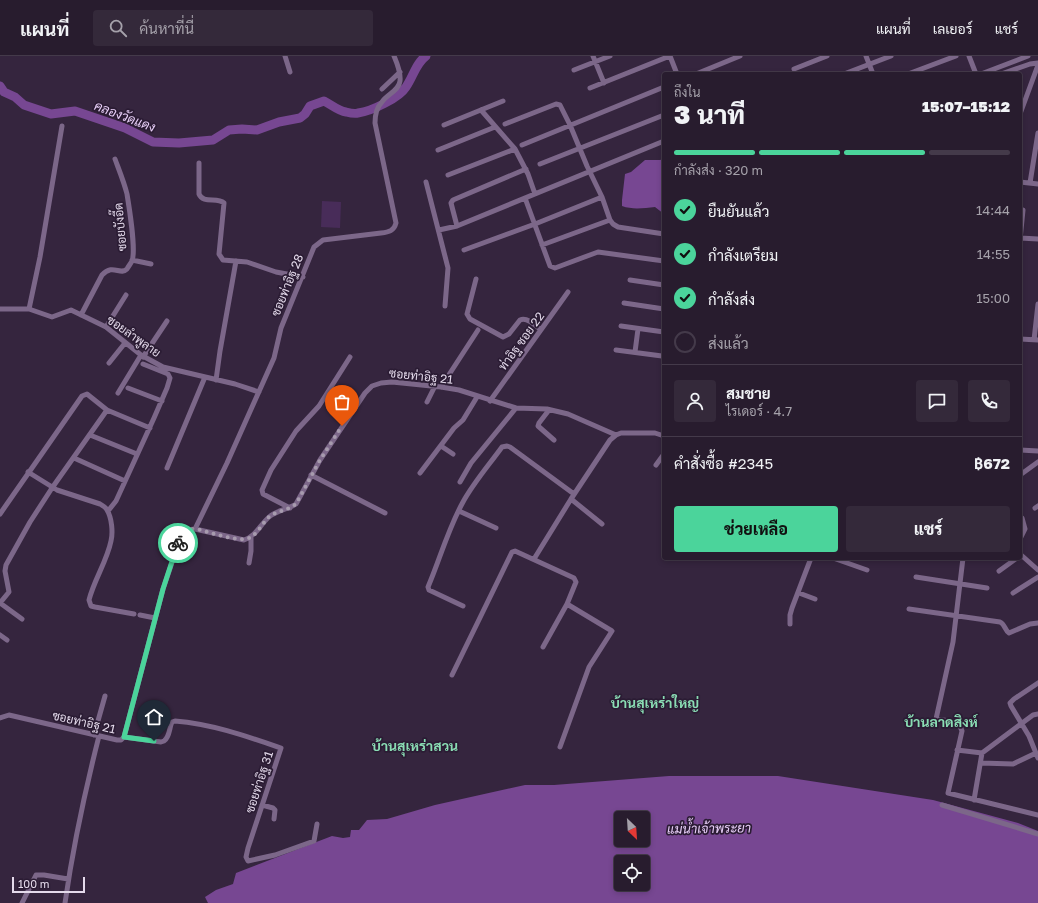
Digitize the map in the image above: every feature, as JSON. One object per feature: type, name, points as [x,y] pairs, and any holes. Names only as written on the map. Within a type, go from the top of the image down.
[{"type":"street","points":[[285,56],[290,72]]},
{"type":"street","points":[[382,89],[400,72],[394,56]]},
{"type":"street","points":[[593,56],[604,83]]},
{"type":"street","points":[[574,70],[610,56]]},
{"type":"street","points":[[590,88],[670,56],[676,72]]},
{"type":"street","points":[[701,72],[740,56]]},
{"type":"street","points":[[794,69],[827,56]]},
{"type":"street","points":[[866,56],[872,72]]},
{"type":"street","points":[[849,72],[891,56]]},
{"type":"street","points":[[913,72],[956,56]]},
{"type":"street","points":[[969,56],[975,72]]},
{"type":"street","points":[[986,72],[1028,56]]},
{"type":"street","points":[[1007,72],[1030,64],[1038,64],[1022,108]]},
{"type":"street","name":"ซอยท่าอิฐ 28","points":[[195,529],[227,463],[274,358],[281,328],[314,247],[319,242],[330,239],[389,232],[395,227],[396,223],[375,122],[377,111],[382,101],[398,86],[400,72]]},
{"type":"street","points":[[522,145],[662,88]]},
{"type":"street","points":[[444,125],[503,101]]},
{"type":"street","points":[[505,124],[556,104],[562,108],[613,224],[618,227],[662,234]]},
{"type":"street","points":[[481,110],[515,149],[526,169],[535,194]]},
{"type":"street","points":[[540,164],[662,115]]},
{"type":"street","points":[[29,309],[40,257],[62,126]]},
{"type":"street","points":[[438,150],[495,127]]},
{"type":"street","points":[[1030,183],[1038,133]]},
{"type":"street","points":[[439,230],[457,226],[662,142]]},
{"type":"street","points":[[448,174],[515,149]]},
{"type":"street","name":"ซอยบังอี๊ด","points":[[81,315],[102,275],[107,270],[125,270],[132,260],[133,247],[126,193],[115,159]]},
{"type":"street","points":[[199,163],[200,197],[203,199],[221,201],[224,203],[219,254],[220,258],[223,260],[259,265],[276,272],[302,277]]},
{"type":"street","points":[[457,226],[451,203],[453,200],[526,169]]},
{"type":"street","points":[[426,182],[439,230],[448,273],[445,306]]},
{"type":"street","points":[[1022,182],[1038,184]]},
{"type":"street","points":[[464,250],[602,197]]},
{"type":"street","points":[[525,198],[550,266],[556,268],[598,252],[662,261]]},
{"type":"street","points":[[1022,220],[1023,210]]},
{"type":"street","points":[[542,245],[610,220]]},
{"type":"street","points":[[1022,239],[1038,239]]},
{"type":"street","points":[[132,260],[151,264]]},
{"type":"street","points":[[216,380],[236,261]]},
{"type":"street","points":[[476,279],[467,314],[470,320],[503,337],[509,334],[522,319],[527,320],[541,330]]},
{"type":"street","points":[[630,280],[662,285]]},
{"type":"street","name":"ท่าอิฐ ซอย 22","points":[[490,401],[568,292]]},
{"type":"street","points":[[106,327],[126,295]]},
{"type":"street","points":[[624,303],[662,309]]},
{"type":"street","points":[[1022,339],[1036,340],[1038,304]]},
{"type":"street","name":"ซอยลำพูลาย","points":[[0,309],[29,309],[52,318],[68,310],[72,310],[106,327],[142,356],[163,367],[235,384],[259,392]]},
{"type":"street","points":[[118,393],[167,321]]},
{"type":"street","points":[[621,326],[662,332]]},
{"type":"street","points":[[635,352],[638,329]]},
{"type":"street","points":[[441,387],[478,330]]},
{"type":"street","points":[[109,363],[125,343]]},
{"type":"street","points":[[616,350],[662,356]]},
{"type":"street","points":[[290,508],[263,494],[263,487],[296,431],[319,406],[350,357]]},
{"type":"street","points":[[108,511],[116,501],[150,428],[162,401],[170,377],[168,374],[143,364]]},
{"type":"street","points":[[167,468],[205,377]]},
{"type":"street","name":"ซอยท่าอิฐ 21","points":[[251,538],[269,517],[296,504],[320,460],[365,393],[372,386],[381,383],[392,382],[435,386],[459,390],[516,408],[550,410],[568,414],[616,435],[621,433],[655,433],[662,435]]},
{"type":"street","points":[[427,402],[435,386]]},
{"type":"street","points":[[128,388],[162,401]]},
{"type":"street","points":[[0,514],[82,396],[86,394],[107,410],[150,428]]},
{"type":"street","points":[[420,473],[454,428],[463,420],[477,396]]},
{"type":"street","points":[[460,482],[471,463],[516,408]]},
{"type":"street","points":[[22,619],[0,603],[9,592],[5,575],[6,565],[30,522],[52,488],[107,410]]},
{"type":"street","points":[[550,410],[538,426],[554,440]]},
{"type":"street","points":[[90,435],[137,454]]},
{"type":"street","points":[[534,559],[610,440],[616,435]]},
{"type":"street","points":[[441,446],[453,454]]},
{"type":"street","points":[[463,606],[429,590],[428,587],[459,511],[473,485],[502,447],[507,446],[573,497],[602,524]]},
{"type":"street","points":[[1022,450],[1038,451]]},
{"type":"street","points":[[656,465],[662,457]]},
{"type":"street","points":[[74,458],[125,481]]},
{"type":"street","points":[[1022,474],[1038,462]]},
{"type":"street","points":[[28,472],[52,488],[100,504],[108,511],[111,541],[88,600],[91,606],[134,614]]},
{"type":"street","points":[[311,476],[385,513]]},
{"type":"street","points":[[459,511],[496,528]]},
{"type":"street","points":[[1022,518],[1025,529],[1022,535]]},
{"type":"street","points":[[195,529],[237,539],[244,540],[251,538],[249,564]]},
{"type":"street","name":"ซอยท่าอิฐ 21","points":[[0,718],[8,715],[96,736],[121,740],[124,737],[163,589],[181,536],[186,530],[195,529]]},
{"type":"street","points":[[452,675],[512,552],[515,550],[574,578],[576,582],[567,604],[543,647]]},
{"type":"street","points":[[1022,557],[1038,570]]},
{"type":"street","points":[[790,624],[792,608],[810,560]]},
{"type":"street","points":[[839,560],[867,570]]},
{"type":"street","points":[[963,560],[953,642],[936,719],[957,723],[961,727],[962,732],[948,793],[1038,815]]},
{"type":"street","points":[[999,571],[1014,560]]},
{"type":"street","points":[[0,570],[5,575]]},
{"type":"street","points":[[916,577],[987,588]]},
{"type":"street","points":[[1013,593],[1038,577]]},
{"type":"street","points":[[798,593],[815,599]]},
{"type":"street","points":[[560,747],[589,667],[612,631],[567,604]]},
{"type":"street","points":[[909,609],[1000,622],[1009,633],[1030,624],[1038,623]]},
{"type":"street","points":[[140,616],[156,618]]},
{"type":"street","points":[[0,635],[7,640]]},
{"type":"street","points":[[981,763],[1013,764],[1037,755],[1029,736],[1010,703],[1038,683]]},
{"type":"street","points":[[65,903],[68,879],[105,696]]},
{"type":"street","points":[[957,750],[982,753],[1033,715],[1038,714]]},
{"type":"street","name":"ซอยท่าอิฐ 31","points":[[124,737],[161,742],[166,740],[172,722],[175,721],[210,726],[238,733],[281,748],[246,857],[248,861],[275,855],[314,841],[317,824]]},
{"type":"street","points":[[974,800],[982,753]]},
{"type":"street","points":[[262,805],[275,810],[274,819]]},
{"type":"street","points":[[942,805],[1038,834]]},
{"type":"street","points":[[22,903],[36,875],[68,879]]},
{"type":"shaded area","points":[[322,201],[341,202],[340,228],[321,227]]},
{"type":"water","points":[[645,160],[662,160],[662,212],[655,207],[634,208],[622,206],[625,174],[631,172]]},
{"type":"water","name":"แม่น้ำเจ้าพระยา","points":[[669,776],[778,776],[933,800],[1018,823],[1038,831],[1038,903],[208,903],[205,897],[216,890],[233,884],[236,873],[332,836],[343,838],[350,837],[351,830],[359,830],[367,820],[387,819],[435,805],[525,785],[554,785]]},
{"type":"waterway","name":"คลองวัดแดง","points":[[0,86],[4,92],[15,97],[24,105],[51,114],[75,111],[125,128],[153,142],[179,143],[213,140],[229,130],[257,130],[279,122],[300,118],[305,114],[310,106],[324,101],[349,113],[370,110],[391,100],[403,91],[420,62],[426,56]]},
{"type":"way so far","points":[[178,543],[184,532],[191,528],[237,539],[244,540],[251,538],[269,517],[296,504],[320,460],[342,426]]},
{"type":"district","name":"บ้านสุเหร่าใหญ่","points":[[655,702]]},
{"type":"district","name":"บ้านลาดสิงห์","points":[[941,721]]},
{"type":"district","name":"บ้านสุเหร่าสวน","points":[[415,745]]},
{"type":"route","points":[[154,741],[124,737],[163,589],[178,543]]}]
